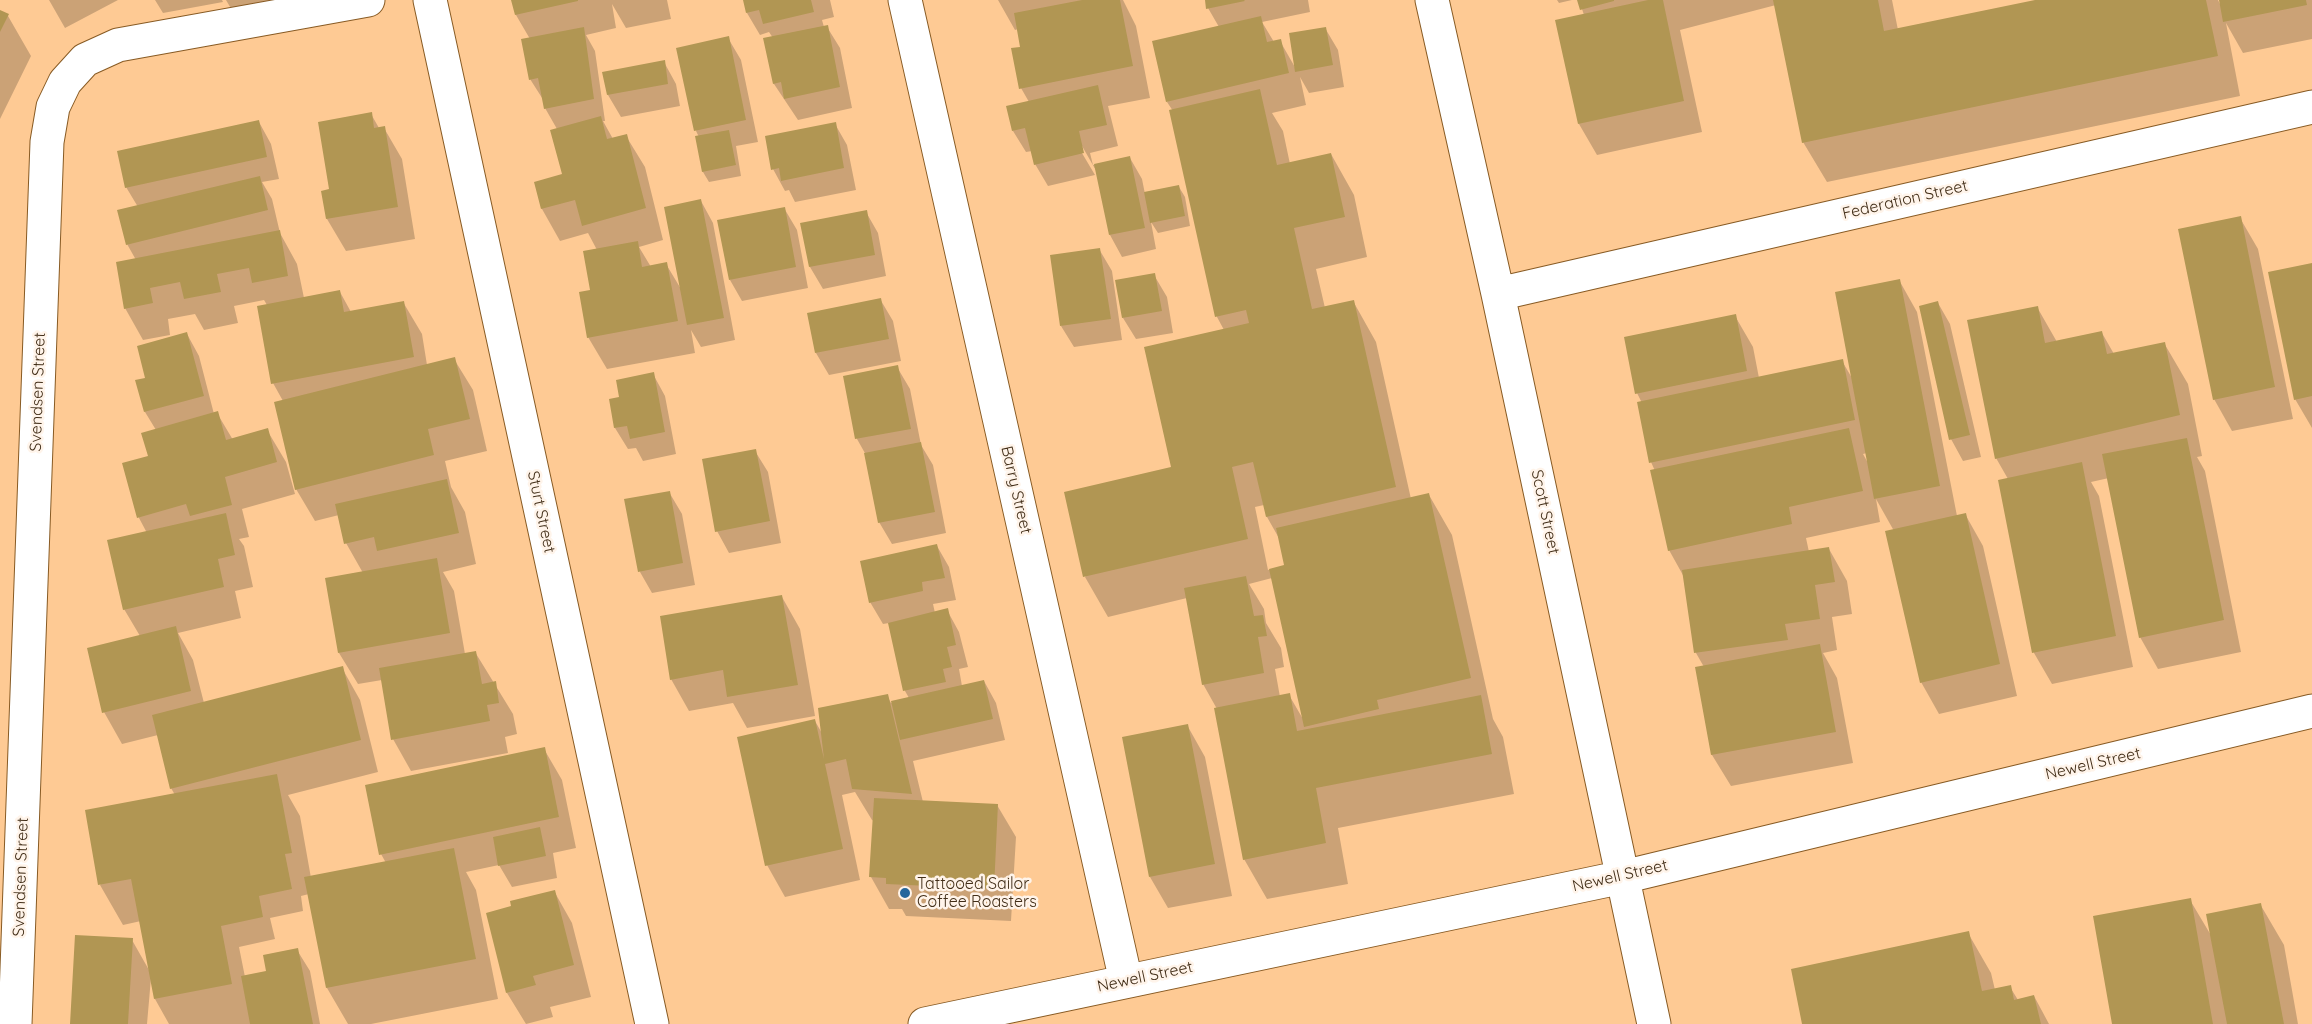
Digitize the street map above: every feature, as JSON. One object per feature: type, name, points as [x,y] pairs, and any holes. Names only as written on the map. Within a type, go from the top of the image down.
[{"type":"street","name":"Svendsen Street","points":[[15,1024],[47,142],[53,106],[65,82],[85,60],[118,45],[368,0]]},
{"type":"street","name":"Sturt Street","points":[[430,0],[652,1024]]},
{"type":"street","name":"Barry Street","points":[[905,0],[1126,981]]},
{"type":"street","name":"Scott Street","points":[[1432,0],[1498,294],[1654,1024]]},
{"type":"street","name":"Federation Street","points":[[1498,294],[2312,107]]},
{"type":"street","name":"Newell Street","points":[[925,1024],[1623,877],[2312,711]]},
{"type":"building","points":[[511,0],[578,0],[578,1],[515,15]]},
{"type":"building","points":[[743,0],[811,0],[814,12],[763,24],[759,10],[746,13]]},
{"type":"building","points":[[1082,0],[1120,0],[1133,66],[1019,89],[1011,48],[1020,47],[1014,13]]},
{"type":"building","points":[[1205,0],[1244,0],[1245,1],[1206,9]]},
{"type":"building","points":[[1577,0],[1614,0],[1614,1],[1580,10]]},
{"type":"building","points":[[1648,0],[1663,0],[1684,101],[1578,124],[1555,20]]},
{"type":"building","points":[[1773,0],[1878,0],[1884,31],[2035,0],[2206,0],[2218,56],[1802,143]]},
{"type":"building","points":[[2219,0],[2306,0],[2307,5],[2223,22]]},
{"type":"building","points":[[0,10],[9,14],[0,32]]},
{"type":"building","points":[[1261,16],[1267,42],[1281,39],[1289,73],[1166,102],[1152,41]]},
{"type":"building","points":[[828,25],[840,87],[784,99],[781,82],[773,84],[763,38]]},
{"type":"building","points":[[584,27],[594,99],[544,109],[538,78],[529,80],[521,39]]},
{"type":"building","points":[[1326,27],[1333,65],[1295,72],[1289,33]]},
{"type":"building","points":[[729,36],[746,120],[694,131],[676,48]]},
{"type":"building","points":[[665,60],[668,84],[607,95],[602,72]]},
{"type":"building","points":[[1098,85],[1107,125],[1079,131],[1084,153],[1034,165],[1025,128],[1012,131],[1006,106]]},
{"type":"building","points":[[1260,89],[1277,165],[1331,153],[1345,217],[1294,228],[1312,309],[1354,300],[1396,487],[1266,517],[1253,462],[1232,467],[1248,539],[1083,577],[1064,492],[1171,467],[1144,347],[1249,323],[1246,310],[1215,317],[1169,110]]},
{"type":"building","points":[[372,112],[374,128],[385,126],[398,207],[326,219],[321,191],[329,189],[318,122]]},
{"type":"building","points":[[601,116],[607,139],[627,134],[646,208],[582,226],[575,200],[541,209],[534,182],[562,174],[550,130]]},
{"type":"building","points":[[259,120],[267,157],[125,188],[117,151]]},
{"type":"building","points":[[836,122],[844,168],[781,181],[779,168],[771,170],[765,136]]},
{"type":"building","points":[[729,130],[736,165],[702,172],[695,136]]},
{"type":"building","points":[[1130,156],[1145,228],[1109,235],[1094,164]]},
{"type":"building","points":[[260,176],[268,210],[126,245],[117,210]]},
{"type":"building","points":[[1179,185],[1185,216],[1150,223],[1144,192]]},
{"type":"building","points":[[701,199],[724,318],[687,325],[664,207]]},
{"type":"building","points":[[785,207],[796,267],[729,280],[717,220]]},
{"type":"building","points":[[867,210],[875,255],[809,267],[800,223]]},
{"type":"building","points":[[2241,216],[2275,387],[2213,400],[2178,229]]},
{"type":"building","points":[[280,230],[288,276],[252,283],[249,268],[217,274],[221,292],[184,299],[180,282],[150,288],[153,303],[124,309],[116,262]]},
{"type":"building","points":[[638,241],[642,267],[667,262],[678,321],[587,338],[579,292],[590,290],[583,251]]},
{"type":"building","points":[[1100,248],[1111,319],[1060,326],[1050,255]]},
{"type":"building","points":[[2312,263],[2312,396],[2294,400],[2268,272]]},
{"type":"building","points":[[1155,273],[1162,311],[1122,318],[1115,280]]},
{"type":"building","points":[[1900,279],[1940,486],[1874,499],[1835,292]]},
{"type":"building","points":[[340,290],[344,312],[404,301],[414,357],[271,384],[257,306]]},
{"type":"building","points":[[881,298],[889,339],[815,353],[807,313]]},
{"type":"building","points":[[1938,301],[1970,435],[1949,440],[1919,306]]},
{"type":"building","points":[[2038,306],[2045,343],[2102,331],[2107,354],[2165,342],[2180,415],[1995,459],[1967,320]]},
{"type":"building","points":[[1736,314],[1747,371],[1635,394],[1624,337]]},
{"type":"building","points":[[187,332],[204,396],[144,412],[135,380],[145,378],[137,346]]},
{"type":"building","points":[[455,357],[470,419],[428,429],[434,455],[295,490],[274,402]]},
{"type":"building","points":[[1843,359],[1855,420],[1649,463],[1637,402]]},
{"type":"building","points":[[898,365],[911,429],[855,439],[843,376]]},
{"type":"building","points":[[654,372],[665,432],[630,439],[627,426],[614,428],[609,399],[619,397],[616,380]]},
{"type":"building","points":[[218,411],[226,440],[268,428],[277,462],[225,477],[232,505],[190,516],[186,504],[137,518],[122,463],[148,456],[141,433]]},
{"type":"building","points":[[1849,428],[1863,491],[1789,507],[1792,524],[1668,551],[1650,470]]},
{"type":"building","points":[[2187,438],[2224,620],[2139,638],[2102,454]]},
{"type":"building","points":[[921,442],[935,512],[878,523],[864,453]]},
{"type":"building","points":[[756,449],[770,521],[715,532],[702,459]]},
{"type":"building","points":[[2082,462],[2116,636],[2032,653],[1998,480]]},
{"type":"building","points":[[447,479],[459,533],[377,551],[374,537],[344,544],[335,504]]},
{"type":"building","points":[[670,491],[683,563],[638,572],[624,499]]},
{"type":"building","points":[[1429,493],[1471,678],[1377,700],[1379,709],[1304,727],[1269,569],[1284,565],[1276,528]]},
{"type":"building","points":[[226,513],[235,555],[218,559],[224,587],[123,610],[107,540]]},
{"type":"building","points":[[1966,513],[2000,664],[1920,683],[1885,531]]},
{"type":"building","points":[[937,544],[945,578],[922,582],[923,591],[869,603],[860,561]]},
{"type":"building","points":[[1829,547],[1835,582],[1815,585],[1820,619],[1785,624],[1788,640],[1694,653],[1682,570]]},
{"type":"building","points":[[437,558],[450,633],[338,653],[325,578]]},
{"type":"building","points":[[1246,576],[1254,616],[1263,615],[1267,636],[1258,637],[1264,673],[1202,685],[1184,588]]},
{"type":"building","points":[[782,595],[798,685],[727,697],[723,670],[670,680],[660,616]]},
{"type":"building","points":[[948,608],[956,645],[947,647],[952,667],[943,669],[946,682],[903,691],[888,623]]},
{"type":"building","points":[[176,626],[191,691],[102,713],[87,648]]},
{"type":"building","points":[[1820,644],[1836,732],[1711,755],[1695,667]]},
{"type":"building","points":[[476,651],[482,684],[496,681],[499,703],[487,705],[490,721],[391,740],[379,668]]},
{"type":"building","points":[[343,666],[361,740],[170,789],[152,715]]},
{"type":"building","points":[[984,680],[993,719],[900,740],[891,701]]},
{"type":"building","points":[[1290,693],[1297,731],[1481,695],[1492,754],[1316,788],[1326,843],[1243,860],[1214,708]]},
{"type":"building","points":[[888,694],[912,794],[852,789],[846,759],[825,764],[843,849],[765,866],[737,737],[815,719],[824,759],[818,708]]},
{"type":"building","points":[[1188,724],[1215,864],[1149,877],[1122,737]]},
{"type":"building","points":[[545,747],[559,817],[379,855],[365,785]]},
{"type":"building","points":[[277,774],[292,853],[285,854],[292,889],[259,896],[263,917],[221,926],[232,984],[154,999],[131,879],[98,885],[85,810]]},
{"type":"building","points":[[874,798],[998,804],[994,889],[886,884],[886,878],[869,877]]},
{"type":"building","points":[[540,827],[546,856],[498,866],[493,837]]},
{"type":"building","points":[[454,848],[476,959],[326,988],[304,877]]},
{"type":"building","points":[[555,890],[574,965],[533,976],[536,985],[506,993],[486,913],[511,906],[510,901]]},
{"type":"building","points":[[2191,898],[2213,1024],[2112,1024],[2093,916]]},
{"type":"building","points":[[2261,903],[2284,1024],[2227,1024],[2206,914]]},
{"type":"building","points":[[1969,931],[1982,991],[2011,985],[2014,1000],[2034,995],[2041,1024],[1802,1024],[1791,969]]},
{"type":"building","points":[[75,935],[133,938],[128,1024],[70,1024]]},
{"type":"building","points":[[298,948],[313,1024],[250,1024],[241,976],[266,971],[263,955]]},
{"type":"place","name":"Tattooed Sailor Coffee Roasters","points":[[905,893]]}]
